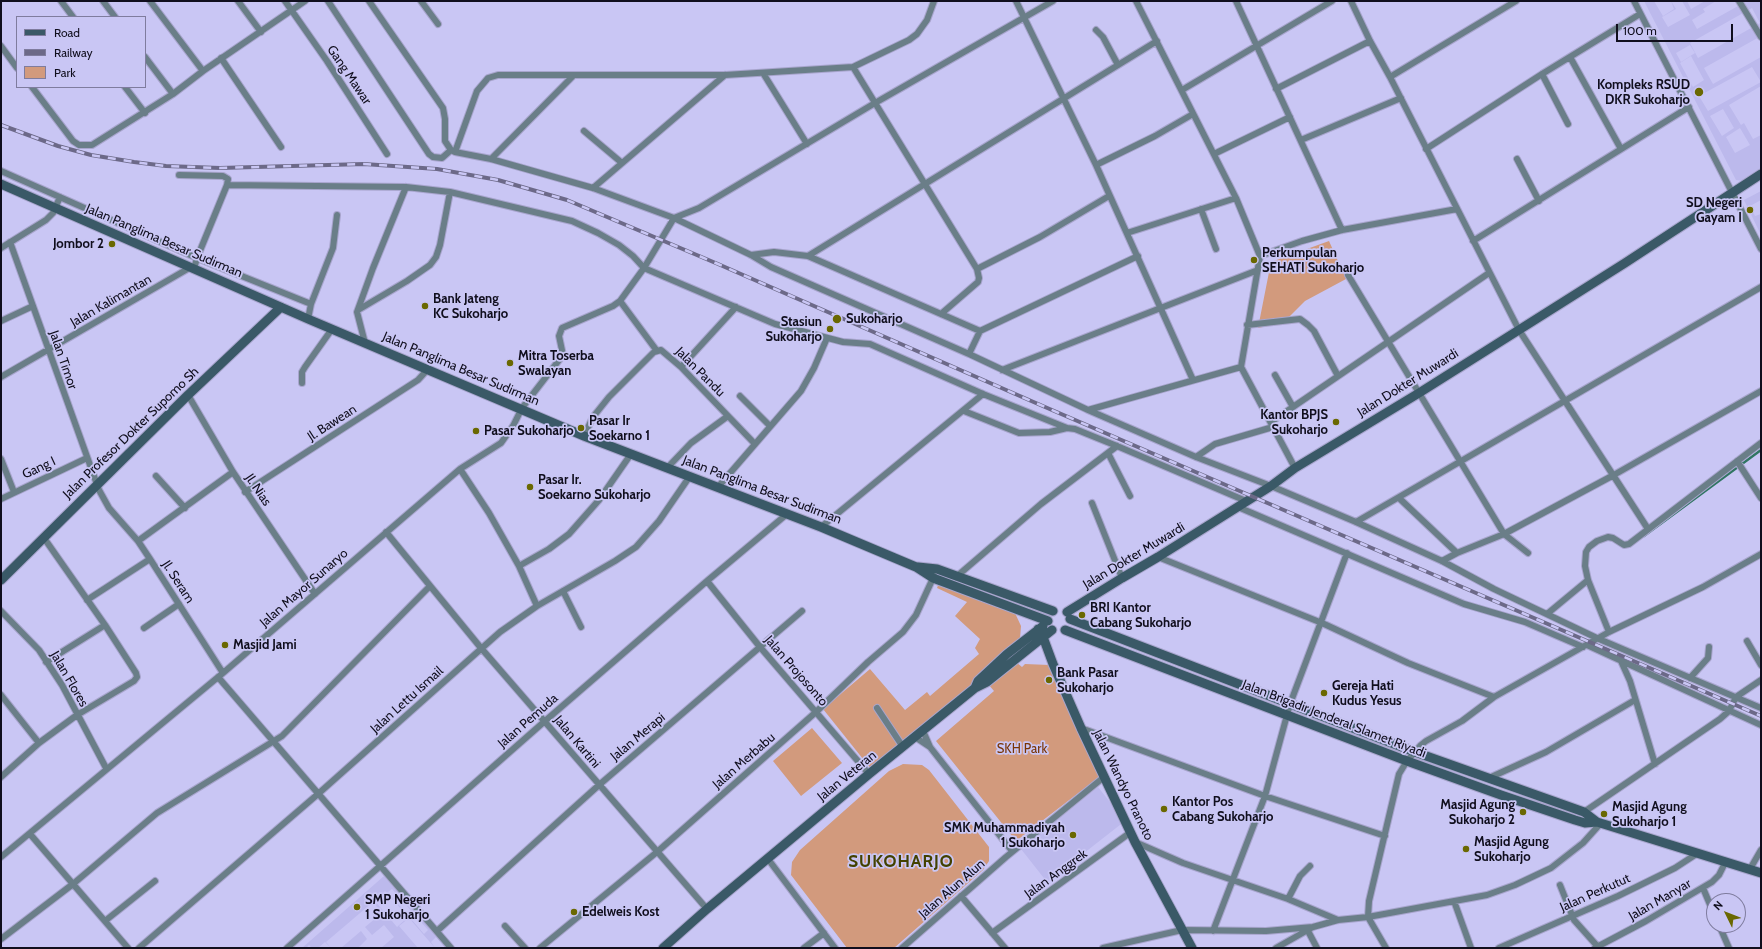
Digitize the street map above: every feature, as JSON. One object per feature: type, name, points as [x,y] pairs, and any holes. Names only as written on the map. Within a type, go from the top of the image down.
[{"type":"main road","name":"Jalan Dokter Muwardi","points":[[1069,616],[1122,578],[1246,502],[1271,486],[1294,468],[1419,393],[1761,174]]},
{"type":"main road","name":"Jalan Panglima Besar Sudirman","points":[[1,184],[281,307],[522,408],[584,436],[821,527],[916,567],[933,578],[1049,624]]},
{"type":"main road","name":"Jalan Profesor Dokter Supomo Sh","points":[[1,580],[48,545],[97,485],[188,395],[281,307]]},
{"type":"main road","name":"Jalan Panglima Besar Sudirman","points":[[916,567],[937,569],[1053,611]]},
{"type":"main road","points":[[1062,609],[1069,616],[1069,625],[1065,630],[1058,632],[1049,624],[1050,614],[1053,611],[1062,609]]},
{"type":"main road","name":"Jalan Brigadir Jenderal Slamet Riyadi","points":[[1069,616],[1338,723],[1584,812],[1599,823]]},
{"type":"main road","name":"Jalan Veteran","points":[[662,948],[869,774],[975,688],[982,686],[1049,624]]},
{"type":"main road","name":"Jalan Brigadir Jenderal Slamet Riyadi","points":[[1065,630],[1407,761],[1575,820],[1585,823],[1599,823],[1761,873]]},
{"type":"main road","name":"Jalan Wandyo Pranoto","points":[[1040,633],[1081,728],[1135,842],[1192,948]]},
{"type":"main road","points":[[1333,733],[1338,723]]},
{"type":"street","points":[[61,1],[72,16]]},
{"type":"street","points":[[103,1],[114,16]]},
{"type":"street","points":[[150,1],[202,71]]},
{"type":"street","points":[[238,1],[260,32]]},
{"type":"street","name":"Gang Mawar","points":[[285,1],[387,154]]},
{"type":"street","points":[[33,88],[73,141],[79,145],[86,146],[96,143],[173,94],[202,71],[305,1]]},
{"type":"street","points":[[328,1],[429,154],[433,157],[442,158],[453,151],[473,99],[482,84],[488,78],[498,75],[725,75],[853,67],[909,40],[917,34],[927,20],[934,1]]},
{"type":"street","points":[[369,1],[443,108],[445,119],[444,135],[447,145],[453,151],[491,159],[593,188],[674,218],[751,255],[771,267],[969,354],[1088,410],[1196,457],[1271,486],[1356,522],[1442,561],[1494,589],[1599,639],[1761,708]]},
{"type":"street","points":[[421,1],[438,24]]},
{"type":"street","points":[[1016,1],[1096,165],[1193,380]]},
{"type":"street","points":[[657,351],[620,301],[644,268],[674,218],[700,208],[875,103],[1054,1]]},
{"type":"street","points":[[1136,1],[1236,198],[1260,256],[1240,367],[1272,424],[1294,468]]},
{"type":"street","points":[[1236,1],[1342,230]]},
{"type":"street","points":[[1182,90],[1332,1]]},
{"type":"street","points":[[1351,1],[1370,41],[1401,98],[1519,330],[1612,476],[1648,529]]},
{"type":"street","points":[[1390,77],[1516,1]]},
{"type":"street","points":[[1634,1],[1761,249]]},
{"type":"street","points":[[1739,1],[1761,37]]},
{"type":"street","points":[[1426,149],[1542,74],[1640,14]]},
{"type":"street","points":[[1096,30],[1103,37],[1118,65]]},
{"type":"street","points":[[808,256],[1157,41]]},
{"type":"street","points":[[1276,89],[1370,41]]},
{"type":"street","points":[[1,46],[16,67]]},
{"type":"street","points":[[1570,57],[1621,149]]},
{"type":"street","points":[[146,58],[173,94]]},
{"type":"street","points":[[221,58],[282,147]]},
{"type":"street","points":[[853,67],[977,269],[979,278],[978,282],[941,314]]},
{"type":"street","points":[[763,73],[807,144]]},
{"type":"street","points":[[1542,74],[1568,124]]},
{"type":"street","points":[[593,188],[725,75]]},
{"type":"street","points":[[491,159],[573,76]]},
{"type":"street","points":[[126,88],[145,113]]},
{"type":"street","points":[[1301,140],[1401,98]]},
{"type":"street","points":[[1473,241],[1689,107]]},
{"type":"street","points":[[1096,165],[1155,136],[1193,114]]},
{"type":"street","points":[[1214,154],[1290,117]]},
{"type":"street","points":[[584,131],[622,163]]},
{"type":"street","points":[[1517,159],[1539,200]]},
{"type":"street","points":[[1,171],[197,258],[311,304]]},
{"type":"street","points":[[179,175],[223,176],[228,179],[227,185],[193,268]]},
{"type":"street","points":[[227,185],[406,187],[450,192],[572,221],[619,245],[633,256],[644,268],[775,324],[843,342],[866,342],[983,394],[1067,428],[1076,429],[1246,502]]},
{"type":"street","points":[[365,343],[357,311],[406,187]]},
{"type":"street","points":[[357,311],[407,281],[430,265],[436,257],[440,245],[450,192]]},
{"type":"street","points":[[977,269],[1040,237],[1109,196]]},
{"type":"street","points":[[1,248],[46,220],[60,198]]},
{"type":"street","points":[[1127,233],[1236,198]]},
{"type":"street","points":[[1260,256],[1302,241],[1342,230],[1457,208]]},
{"type":"street","points":[[1202,209],[1216,248]]},
{"type":"street","points":[[308,318],[311,304],[333,248],[337,215]]},
{"type":"street","name":"Jalan Timor","points":[[10,242],[87,458],[97,485],[107,505]]},
{"type":"street","points":[[751,255],[774,252],[808,256],[980,331]]},
{"type":"street","points":[[771,267],[768,258],[774,252]]},
{"type":"street","points":[[969,354],[980,331],[1138,256]]},
{"type":"street","name":"Jalan Kalimantan","points":[[1,377],[193,268]]},
{"type":"street","points":[[1002,370],[1258,270]]},
{"type":"street","points":[[1196,457],[1215,444],[1272,424],[1293,407],[1490,273]]},
{"type":"street","points":[[1348,275],[1504,534],[1528,553]]},
{"type":"street","points":[[1356,522],[1761,287]]},
{"type":"street","name":"Jalan Mayor Sunaryo","points":[[1,857],[30,834],[106,768],[220,675],[460,469],[501,443],[513,426],[522,408],[563,355],[559,336],[562,328],[613,306],[620,301]]},
{"type":"street","points":[[1,321],[34,306]]},
{"type":"street","points":[[680,367],[736,307]]},
{"type":"street","points":[[1247,325],[1300,320],[1314,331],[1338,376]]},
{"type":"street","points":[[302,382],[302,372],[332,329]]},
{"type":"street","points":[[718,487],[801,391],[809,380],[828,338]]},
{"type":"street","name":"Jalan Pandu","points":[[584,436],[599,408],[657,351],[662,350],[754,444]]},
{"type":"street","points":[[1088,410],[1240,367]]},
{"type":"street","name":"Jl. Bawean","points":[[245,492],[418,380],[428,369]]},
{"type":"street","points":[[1275,375],[1293,407]]},
{"type":"street","points":[[1442,561],[1456,553],[1504,534],[1612,476],[1761,391]]},
{"type":"street","points":[[821,527],[983,394]]},
{"type":"street","name":"Jl. Nias","points":[[188,395],[245,492],[315,594]]},
{"type":"street","points":[[740,396],[770,426]]},
{"type":"street","points":[[964,411],[1019,433],[1050,432],[1067,428]]},
{"type":"street","points":[[668,467],[691,443],[728,416]]},
{"type":"street","points":[[1609,632],[1588,580],[1585,566],[1586,552],[1593,544],[1608,537],[1626,545],[1738,464],[1761,443]]},
{"type":"street","points":[[948,584],[1041,504],[1117,446]]},
{"type":"street","points":[[1108,453],[1130,496]]},
{"type":"street","points":[[519,566],[549,549],[569,534],[599,500],[631,454]]},
{"type":"street","name":"Gang I","points":[[1,499],[87,458]]},
{"type":"street","points":[[1,459],[14,492]]},
{"type":"street","points":[[1738,464],[1761,498]]},
{"type":"street","points":[[460,469],[489,513],[519,566],[537,606]]},
{"type":"street","points":[[138,541],[233,472]]},
{"type":"street","points":[[156,476],[185,508]]},
{"type":"street","name":"Jalan Lettu Ismail","points":[[139,948],[318,794],[481,648],[513,622],[636,547],[659,522],[690,476]]},
{"type":"street","points":[[1399,498],[1456,553]]},
{"type":"street","points":[[1092,503],[1122,578]]},
{"type":"street","name":"Jl. Seram","points":[[107,505],[138,541],[180,604],[220,675],[273,741],[451,948]]},
{"type":"street","points":[[1238,507],[1464,604],[1525,622],[1621,661],[1761,725]]},
{"type":"street","name":"Jalan Pemuda","points":[[287,948],[545,721],[787,514]]},
{"type":"street","name":"Jalan Kartini","points":[[386,532],[481,648],[707,909]]},
{"type":"street","points":[[1,777],[39,743],[77,715],[134,681],[137,677],[136,673],[105,625],[48,545]]},
{"type":"street","points":[[1213,931],[1264,796],[1286,715],[1322,623],[1347,553]]},
{"type":"street","points":[[1386,948],[1368,917],[1369,901],[1399,774],[1415,752],[1426,741],[1462,721],[1494,697],[1609,632],[1703,586],[1761,554]]},
{"type":"street","points":[[1158,557],[1322,623],[1408,663],[1494,697]]},
{"type":"street","points":[[87,600],[150,559]]},
{"type":"street","name":"Jalan Merbabu","points":[[540,948],[657,852],[816,712],[868,662],[903,632],[916,615],[937,569]]},
{"type":"street","points":[[1547,614],[1588,580]]},
{"type":"street","name":"Jalan Projosonto","points":[[707,581],[760,647],[869,774]]},
{"type":"street","points":[[1,939],[73,884],[164,808],[273,741],[294,724],[430,586]]},
{"type":"street","points":[[563,591],[581,627]]},
{"type":"street","points":[[144,628],[180,604]]},
{"type":"street","name":"Jalan Flores","points":[[1,611],[39,650],[62,685],[106,768]]},
{"type":"street","name":"Jalan Merapi","points":[[436,931],[599,785],[802,611]]},
{"type":"street","points":[[46,662],[105,625]]},
{"type":"street","points":[[1747,641],[1761,665]]},
{"type":"street","points":[[1690,678],[1708,658],[1709,647]]},
{"type":"street","points":[[1621,661],[1630,681],[1655,764]]},
{"type":"street","points":[[1584,812],[1720,719],[1729,711],[1736,697],[1761,680]]},
{"type":"street","points":[[1,695],[39,743]]},
{"type":"street","points":[[1489,778],[1546,752],[1635,700]]},
{"type":"street","points":[[877,708],[904,747]]},
{"type":"street","points":[[1081,728],[1264,796],[1384,836]]},
{"type":"street","points":[[923,731],[930,747],[1012,851]]},
{"type":"street","points":[[915,738],[930,747]]},
{"type":"street","name":"Jalan Alun Alun","points":[[902,948],[1012,851],[1104,777]]},
{"type":"street","points":[[1276,948],[1311,929],[1338,920],[1368,917],[1487,895],[1515,886],[1551,868],[1583,843],[1599,823]]},
{"type":"street","name":"Jalan Anggrek","points":[[992,933],[1131,832]]},
{"type":"street","points":[[30,834],[128,948]]},
{"type":"street","points":[[1135,842],[1183,863],[1288,899],[1338,920]]},
{"type":"street","points":[[1750,869],[1761,850]]},
{"type":"street","name":"Jalan Perkutut","points":[[1499,948],[1662,874],[1698,853]]},
{"type":"street","points":[[768,859],[835,948]]},
{"type":"street","name":"Jalan Manyar","points":[[1597,948],[1703,888],[1719,875],[1726,861]]},
{"type":"street","points":[[1288,899],[1300,876],[1310,866]]},
{"type":"street","points":[[106,921],[155,881]]},
{"type":"street","points":[[1560,885],[1572,916],[1579,927],[1597,948]]},
{"type":"street","points":[[1703,888],[1706,895]]},
{"type":"street","points":[[961,896],[1005,948]]},
{"type":"street","points":[[1454,901],[1471,948]]},
{"type":"street","points":[[505,926],[525,948]]},
{"type":"street","points":[[1103,948],[1182,930],[1213,931],[1311,929]]},
{"type":"street","points":[[1311,929],[1317,948]]},
{"type":"street","points":[[804,948],[824,933]]},
{"type":"street","points":[[1722,933],[1729,948]]},
{"type":"shaded area","name":"Kompleks RSUD DKR Sukoharjo","points":[[1644,1],[1654,1],[1663,16],[1674,9],[1671,1],[1676,9],[1662,17],[1668,27],[1690,15],[1682,1],[1687,1],[1691,9],[1705,1],[1716,1],[1703,9],[1705,12],[1692,20],[1697,29],[1747,1],[1759,1],[1761,4],[1761,36],[1704,68],[1713,84],[1761,57],[1761,82],[1761,86],[1729,105],[1741,125],[1744,123],[1753,139],[1761,135],[1761,171],[1744,181],[1736,180]],"holes":[[[1752,8],[1760,23],[1698,58],[1690,43]],[[1690,45],[1695,53],[1681,62],[1676,53]],[[1691,56],[1704,80],[1693,87],[1680,63]],[[1752,67],[1761,82],[1708,111],[1699,96]],[[1723,109],[1734,128],[1722,136],[1710,116]],[[1740,128],[1750,145],[1735,153],[1726,137]]]},
{"type":"shaded area","name":"SD Negeri Gayam I","points":[[1761,191],[1761,200],[1750,206],[1755,216],[1761,214],[1761,235],[1744,200]]},
{"type":"shaded area","name":"SMK Muhammadiyah 1 Sukoharjo","points":[[1098,787],[1125,821],[1047,882],[1021,849]]},
{"type":"shaded area","name":"SMP Negeri 1 Sukoharjo","points":[[384,876],[447,948],[445,948],[436,937],[431,942],[435,948],[409,918],[399,926],[418,948],[381,948],[394,937],[384,925],[372,935],[365,927],[382,913],[373,902],[326,942],[331,948],[325,942],[318,948],[312,948],[309,945],[306,948],[302,948]],"holes":[[[392,889],[428,930],[424,934],[388,892]],[[385,891],[408,917],[397,927],[375,901]]]},
{"type":"shaded area","name":"SMP Negeri 1 Sukoharjo","points":[[361,931],[367,939],[358,948],[341,948]]},
{"type":"green space","points":[[1329,241],[1346,279],[1305,301],[1283,323],[1258,328],[1271,262]]},
{"type":"green space","points":[[941,578],[1015,613],[1021,626],[1019,651],[871,769],[823,709],[870,669],[905,710],[927,692],[930,696],[979,654],[975,648],[980,639],[955,616],[967,602],[937,588]]},
{"type":"green space","name":"SKH Park","points":[[1016,662],[1022,667],[1025,664],[1049,665],[1103,774],[1016,841],[936,741],[994,691],[988,684]]},
{"type":"green space","points":[[812,728],[842,763],[801,796],[773,761]]},
{"type":"green space","points":[[903,764],[922,765],[929,770],[989,847],[989,861],[983,870],[894,948],[847,948],[791,875],[792,862],[800,850],[889,771]]},
{"type":"waterway","points":[[1644,536],[1761,450]]},
{"type":"railway","points":[[1,125],[58,146],[91,155],[134,162],[166,166],[220,168],[364,164],[437,169],[498,180],[567,200],[1761,716]]},
{"type":"place","name":"Kompleks RSUD DKR Sukoharjo","points":[[1699,92]]},
{"type":"place","name":"SD Negeri Gayam I","points":[[1750,210]]},
{"type":"place","name":"Jombor 2","points":[[112,244]]},
{"type":"place","name":"Perkumpulan SEHATI Sukoharjo","points":[[1254,260]]},
{"type":"place","name":"Bank Jateng KC Sukoharjo","points":[[425,306]]},
{"type":"place","name":"Sukoharjo","points":[[837,319]]},
{"type":"place","name":"Stasiun Sukoharjo","points":[[830,329]]},
{"type":"place","name":"Mitra Toserba Swalayan","points":[[510,363]]},
{"type":"place","name":"Kantor BPJS Sukoharjo","points":[[1336,422]]},
{"type":"place","name":"Pasar Ir Soekarno 1","points":[[581,428]]},
{"type":"place","name":"Pasar Sukoharjo","points":[[476,431]]},
{"type":"place","name":"Pasar Ir. Soekarno Sukoharjo","points":[[530,487]]},
{"type":"place","name":"BRI Kantor Cabang Sukoharjo","points":[[1082,615]]},
{"type":"place","name":"Masjid Jami","points":[[225,645]]},
{"type":"place","name":"Bank Pasar Sukoharjo","points":[[1049,680]]},
{"type":"place","name":"Gereja Hati Kudus Yesus","points":[[1324,693]]},
{"type":"place","name":"Kantor Pos Cabang Sukoharjo","points":[[1164,809]]},
{"type":"place","name":"Masjid Agung Sukoharjo 2","points":[[1523,812]]},
{"type":"place","name":"Masjid Agung Sukoharjo 1","points":[[1604,814]]},
{"type":"place","name":"SMK Muhammadiyah 1 Sukoharjo","points":[[1073,835]]},
{"type":"place","name":"Masjid Agung Sukoharjo","points":[[1466,849]]},
{"type":"place","name":"SMP Negeri 1 Sukoharjo","points":[[357,907]]},
{"type":"place","name":"Edelweis Kost","points":[[574,912]]},
{"type":"district","name":"SUKOHARJO","points":[[901,862]]}]
